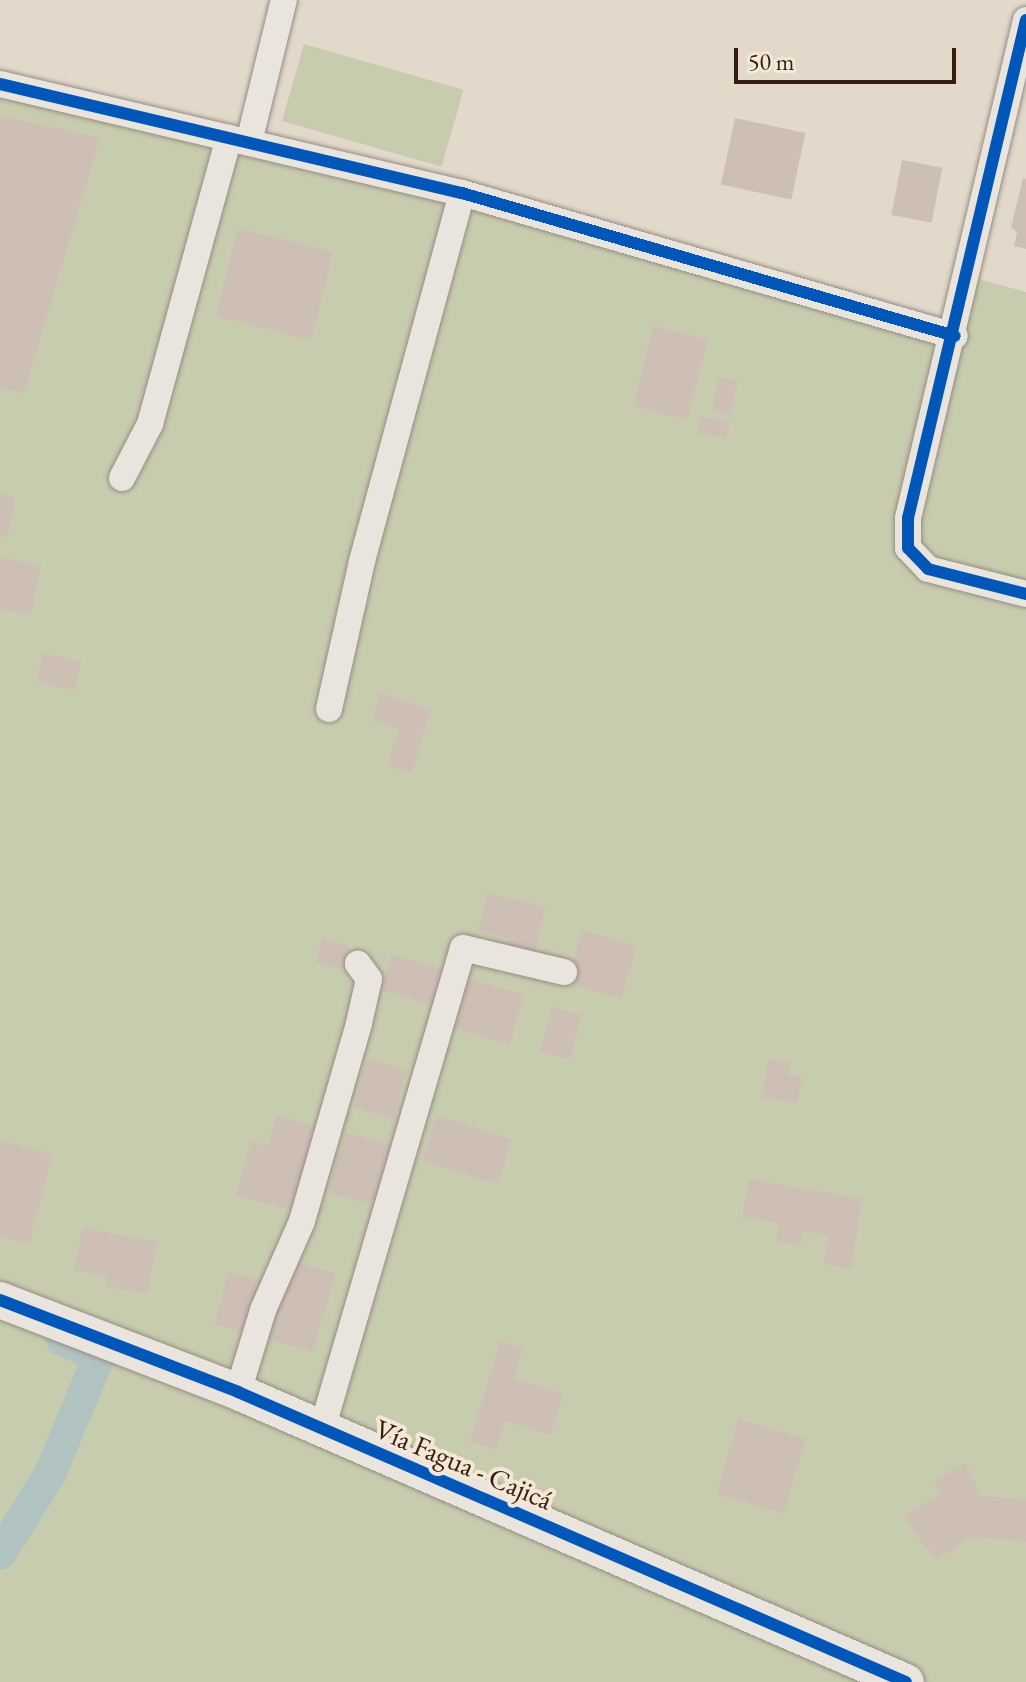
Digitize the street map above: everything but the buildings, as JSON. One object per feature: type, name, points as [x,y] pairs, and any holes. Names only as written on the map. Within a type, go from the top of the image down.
[{"type":"street","points":[[122,478],[150,424],[284,0]]},
{"type":"street","points":[[1026,20],[955,336],[908,518],[908,548],[928,569],[1026,594]]},
{"type":"street","points":[[0,84],[462,193],[955,336]]},
{"type":"street","points":[[329,709],[362,561],[462,193]]},
{"type":"street","points":[[322,1429],[463,948],[564,972]]},
{"type":"street","points":[[238,1392],[263,1310],[302,1221],[359,1023],[369,979],[358,964]]},
{"type":"street","name":"Vía Fagua - Cajicá","points":[[0,1300],[238,1392],[906,1682]]},
{"type":"green space","points":[[304,44],[464,90],[442,167],[282,121]]},
{"type":"green space","points":[[0,84],[954,336],[968,276],[1026,292],[1026,1682],[0,1682]]},
{"type":"waterway","points":[[0,1554],[50,1474],[99,1356],[62,1340]]},
{"type":"cycle path","points":[[1026,20],[908,518],[908,548],[928,569],[1026,594]]},
{"type":"cycle path","points":[[0,84],[462,193],[955,336]]},
{"type":"cycle path","points":[[0,1300],[238,1392],[906,1682]]}]
